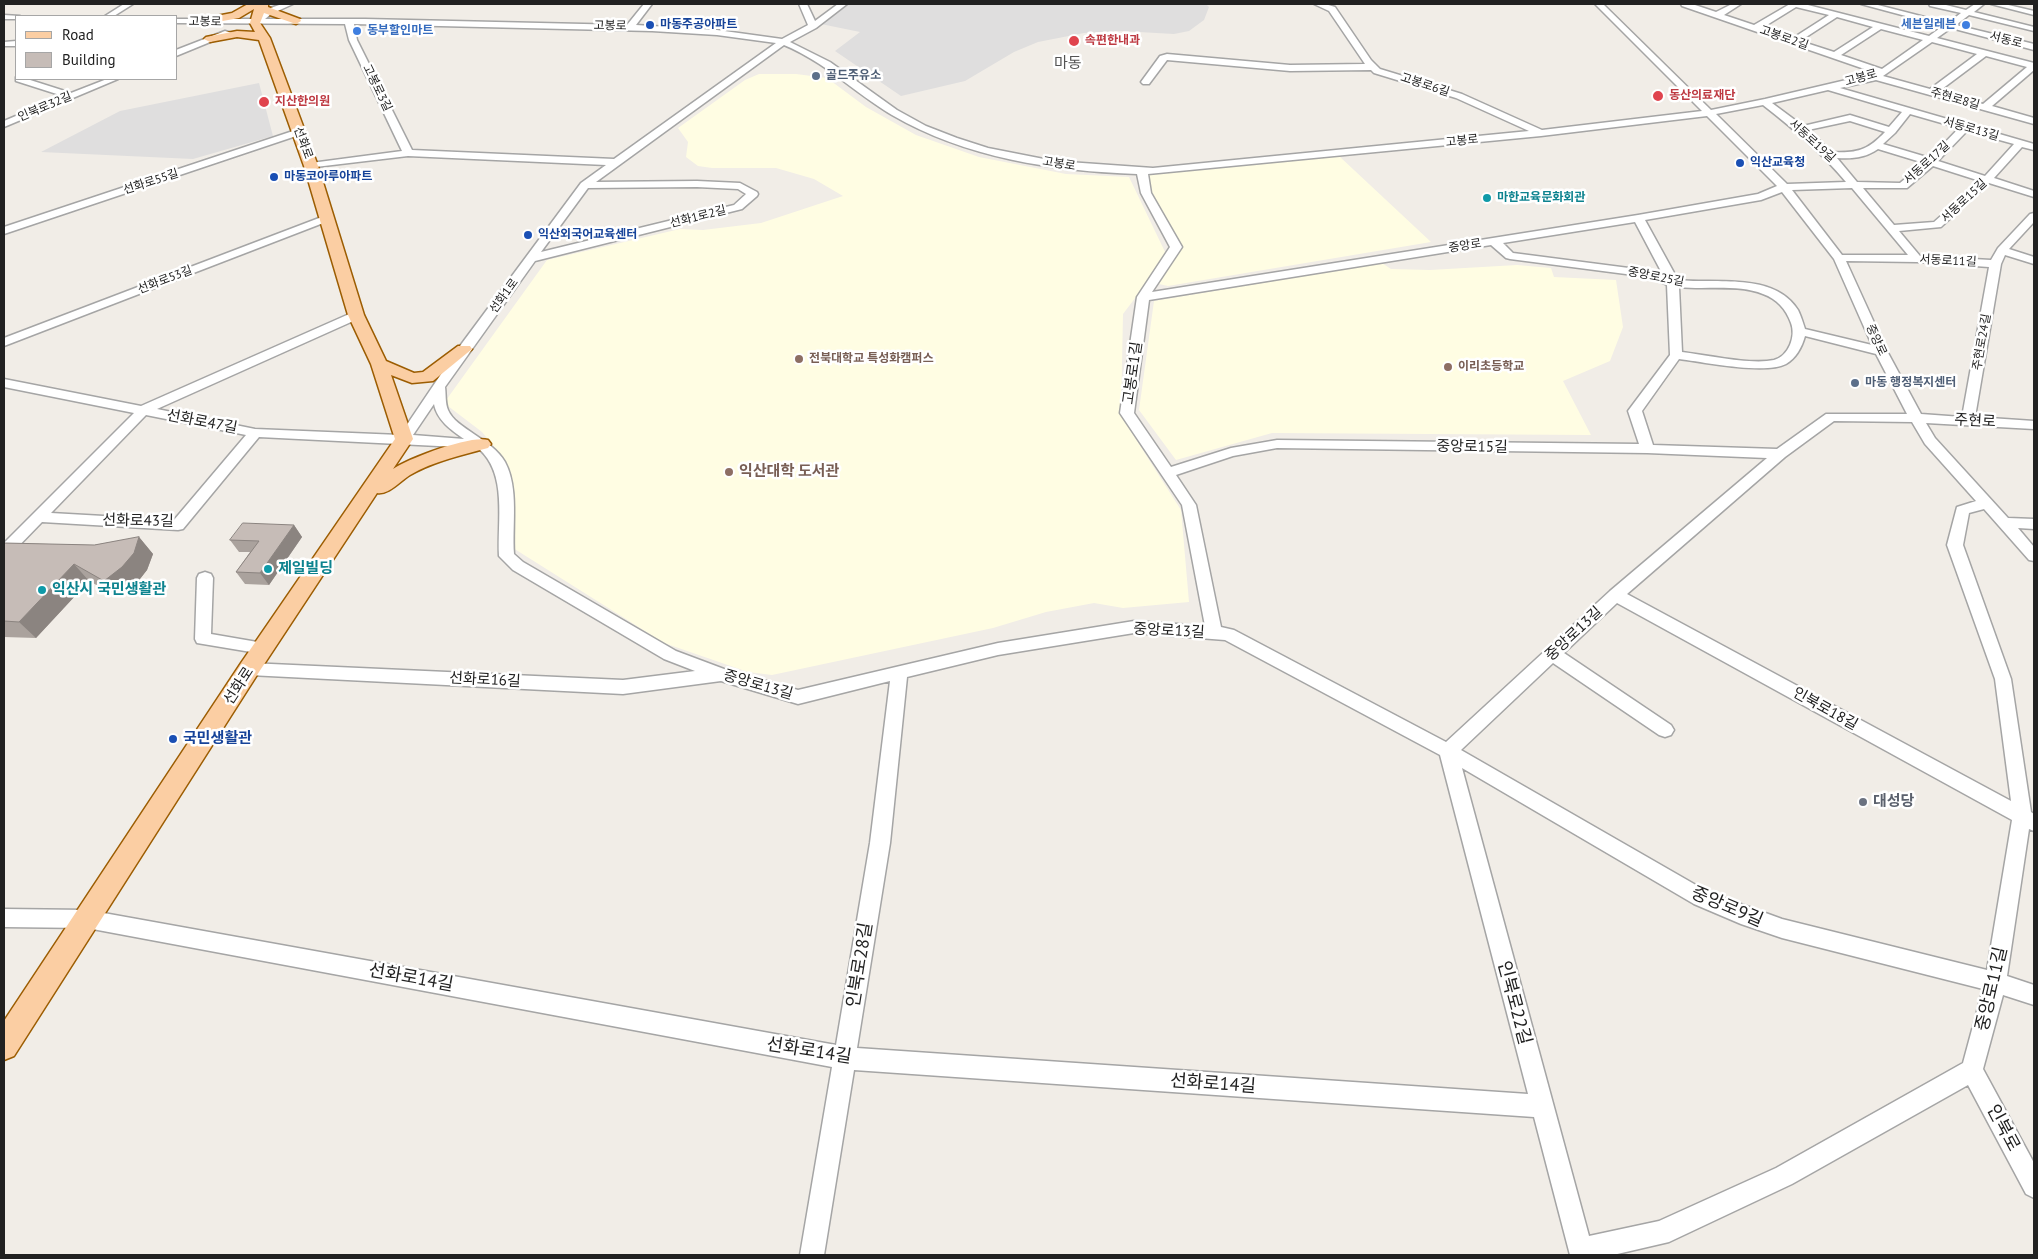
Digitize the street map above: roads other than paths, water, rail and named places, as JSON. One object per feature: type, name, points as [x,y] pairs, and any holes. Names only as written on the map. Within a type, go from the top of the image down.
[{"type":"main road","points":[[202,22],[235,16],[255,4]]},
{"type":"main road","points":[[255,23],[264,6],[296,21]]},
{"type":"main road","points":[[210,39],[235,33],[245,33],[264,38],[278,26],[296,21]]},
{"type":"main road","points":[[202,22],[216,24],[219,32],[210,39]]},
{"type":"main road","name":"선화로","points":[[4,1046],[249,669],[363,503],[404,439],[379,364],[356,315],[299,132],[264,38],[255,23]]},
{"type":"main road","points":[[379,364],[412,378],[427,377],[464,349]]},
{"type":"main road","points":[[363,503],[396,473],[418,462],[482,444]]},
{"type":"street","points":[[112,15],[129,4]]},
{"type":"street","points":[[264,6],[290,4]]},
{"type":"street","points":[[630,27],[648,4]]},
{"type":"street","points":[[803,4],[813,26]]},
{"type":"street","name":"선화1로","points":[[404,439],[464,349],[584,185],[613,162],[783,42],[813,26],[843,4]]},
{"type":"street","points":[[1318,4],[1332,9],[1373,67]]},
{"type":"street","name":"중앙로","points":[[1599,4],[1784,187],[1839,258],[1881,351],[1930,441],[2034,556]]},
{"type":"street","name":"고봉로2길","points":[[1685,4],[1835,55],[1880,74]]},
{"type":"street","points":[[1717,15],[1737,4]]},
{"type":"street","points":[[1755,28],[1796,4],[2034,66]]},
{"type":"street","name":"서동로","points":[[1865,4],[2034,47]]},
{"type":"street","points":[[1933,4],[2034,29]]},
{"type":"street","points":[[1948,25],[1980,4]]},
{"type":"street","points":[[1995,4],[2034,13]]},
{"type":"street","points":[[1794,41],[1836,14]]},
{"type":"street","name":"고봉로","points":[[178,21],[255,23],[296,21],[630,27],[709,31],[783,42],[826,64],[894,112],[924,130],[942,137],[987,151],[1046,162],[1100,170],[1142,171],[1188,169],[1541,133],[1708,113],[1765,102],[1880,74],[1948,25]]},
{"type":"street","name":"고봉로3길","points":[[349,22],[353,40],[408,153]]},
{"type":"street","points":[[178,52],[255,23]]},
{"type":"street","points":[[1835,55],[1880,26]]},
{"type":"street","points":[[1932,92],[1984,53]]},
{"type":"street","points":[[1146,82],[1163,58],[1167,57],[1315,69],[1373,67]]},
{"type":"street","points":[[1985,107],[2034,66]]},
{"type":"street","name":"고봉로6길","points":[[1373,67],[1377,71],[1459,96],[1541,133]]},
{"type":"street","name":"주현로8길","points":[[1880,74],[1932,92],[2034,121]]},
{"type":"street","points":[[24,80],[70,96]]},
{"type":"street","name":"인북로32길","points":[[4,124],[111,80]]},
{"type":"street","name":"서동로13길","points":[[1827,87],[2034,147]]},
{"type":"street","name":"서동로19길","points":[[1765,102],[1800,129],[1830,156],[1917,259]]},
{"type":"street","points":[[1830,156],[1859,155],[1876,145],[1892,131],[1907,111]]},
{"type":"street","points":[[1800,129],[1850,118],[1892,131]]},
{"type":"street","name":"서동로17길","points":[[1854,185],[1903,186],[1932,162],[1965,128]]},
{"type":"street","name":"선화로55길","points":[[4,231],[299,132]]},
{"type":"street","name":"서동로15길","points":[[1892,228],[1937,226],[1987,180],[2020,143]]},
{"type":"street","points":[[1876,145],[2034,194]]},
{"type":"street","points":[[311,166],[408,153],[613,162]]},
{"type":"street","name":"고봉로1길","points":[[1142,171],[1146,193],[1176,247],[1144,297],[1127,413],[1189,505],[1214,633]]},
{"type":"street","name":"선화1로2길","points":[[532,258],[738,207],[753,194],[740,186],[697,184],[584,185]]},
{"type":"street","name":"서동로19길","points":[[1784,187],[1854,185]]},
{"type":"street","name":"중앙로","points":[[1144,297],[1496,242],[1761,197],[1784,187]]},
{"type":"street","name":"서동로11길","points":[[1839,258],[1917,259],[1996,264],[2004,247],[2034,216]]},
{"type":"street","name":"선화로53길","points":[[4,342],[327,218]]},
{"type":"street","points":[[1638,218],[1673,282],[1676,355],[1635,412],[1647,449]]},
{"type":"street","name":"중앙로25길","points":[[1496,242],[1510,256],[1652,274],[1673,282],[1744,285],[1774,294],[1788,304],[1797,317],[1800,331]]},
{"type":"street","points":[[2004,247],[2034,251]]},
{"type":"street","points":[[2004,247],[2034,261]]},
{"type":"street","name":"주현로24길","points":[[1968,421],[1996,264]]},
{"type":"street","points":[[4,552],[144,410],[356,315]]},
{"type":"street","points":[[1676,355],[1755,364],[1778,363],[1791,355],[1798,344],[1800,331],[1881,351]]},
{"type":"street","name":"선화로47길","points":[[4,382],[255,433],[404,439]]},
{"type":"street","points":[[439,386],[442,412],[468,436],[482,444]]},
{"type":"street","name":"중앙로13길","points":[[482,444],[492,453],[500,465],[506,500],[507,556],[518,566],[670,655],[720,674],[798,697],[998,649],[1134,627],[1228,634],[1448,751],[1616,595],[1780,454],[1831,417],[1916,418]]},
{"type":"street","name":"주현로","points":[[1916,418],[2034,425]]},
{"type":"street","name":"선화로43길","points":[[39,517],[178,524],[255,433]]},
{"type":"street","points":[[404,439],[482,444]]},
{"type":"street","name":"중앙로15길","points":[[1167,473],[1231,452],[1277,444],[1647,449],[1780,454]]},
{"type":"street","name":"중앙로11길","points":[[1972,1070],[1996,981],[2028,819],[2003,679],[1955,546],[1962,510],[1986,504]]},
{"type":"street","points":[[2004,523],[2034,524]]},
{"type":"street","points":[[205,578],[203,639],[264,648]]},
{"type":"street","name":"인북로18길","points":[[1616,595],[2028,819]]},
{"type":"street","points":[[1552,654],[1665,730]]},
{"type":"street","name":"선화로16길","points":[[249,669],[623,686],[720,674]]},
{"type":"street","name":"인북로28길","points":[[812,1255],[880,843],[899,674]]},
{"type":"street","name":"중앙로9길","points":[[1448,751],[1683,888],[1736,914],[1795,933],[1996,981],[2034,995]]},
{"type":"street","name":"인북로22길","points":[[1448,751],[1581,1253]]},
{"type":"street","name":"선화로14길","points":[[4,918],[87,919],[845,1058],[1541,1106]]},
{"type":"street","points":[[1581,1253],[1660,1233],[1784,1176],[1972,1070]]},
{"type":"street","name":"인북로","points":[[1972,1070],[2034,1186]]},
{"type":"place","name":"마동주공아파트","points":[[650,25]]},
{"type":"place","name":"세븐일레븐","points":[[1966,25]]},
{"type":"place","name":"동부할인마트","points":[[357,31]]},
{"type":"place","name":"속편한내과","points":[[1074,41]]},
{"type":"place","name":"골드주유소","points":[[816,76]]},
{"type":"place","name":"동산의료재단","points":[[1658,96]]},
{"type":"place","name":"지산한의원","points":[[264,102]]},
{"type":"place","name":"익산교육청","points":[[1740,163]]},
{"type":"place","name":"마동코아루아파트","points":[[274,177]]},
{"type":"place","name":"마한교육문화회관","points":[[1487,198]]},
{"type":"place","name":"익산외국어교육센터","points":[[528,235]]},
{"type":"place","name":"전북대학교 특성화캠퍼스","points":[[799,359]]},
{"type":"place","name":"이리초등학교","points":[[1448,367]]},
{"type":"place","name":"마동 행정복지센터","points":[[1855,383]]},
{"type":"place","name":"익산대학 도서관","points":[[729,472]]},
{"type":"place","name":"제일빌딩","points":[[268,569]]},
{"type":"place","name":"익산시 국민생활관","points":[[42,590]]},
{"type":"place","name":"국민생활관","points":[[173,739]]},
{"type":"place","name":"대성당","points":[[1863,802]]},
{"type":"district","name":"마동","points":[[1068,64]]}]
